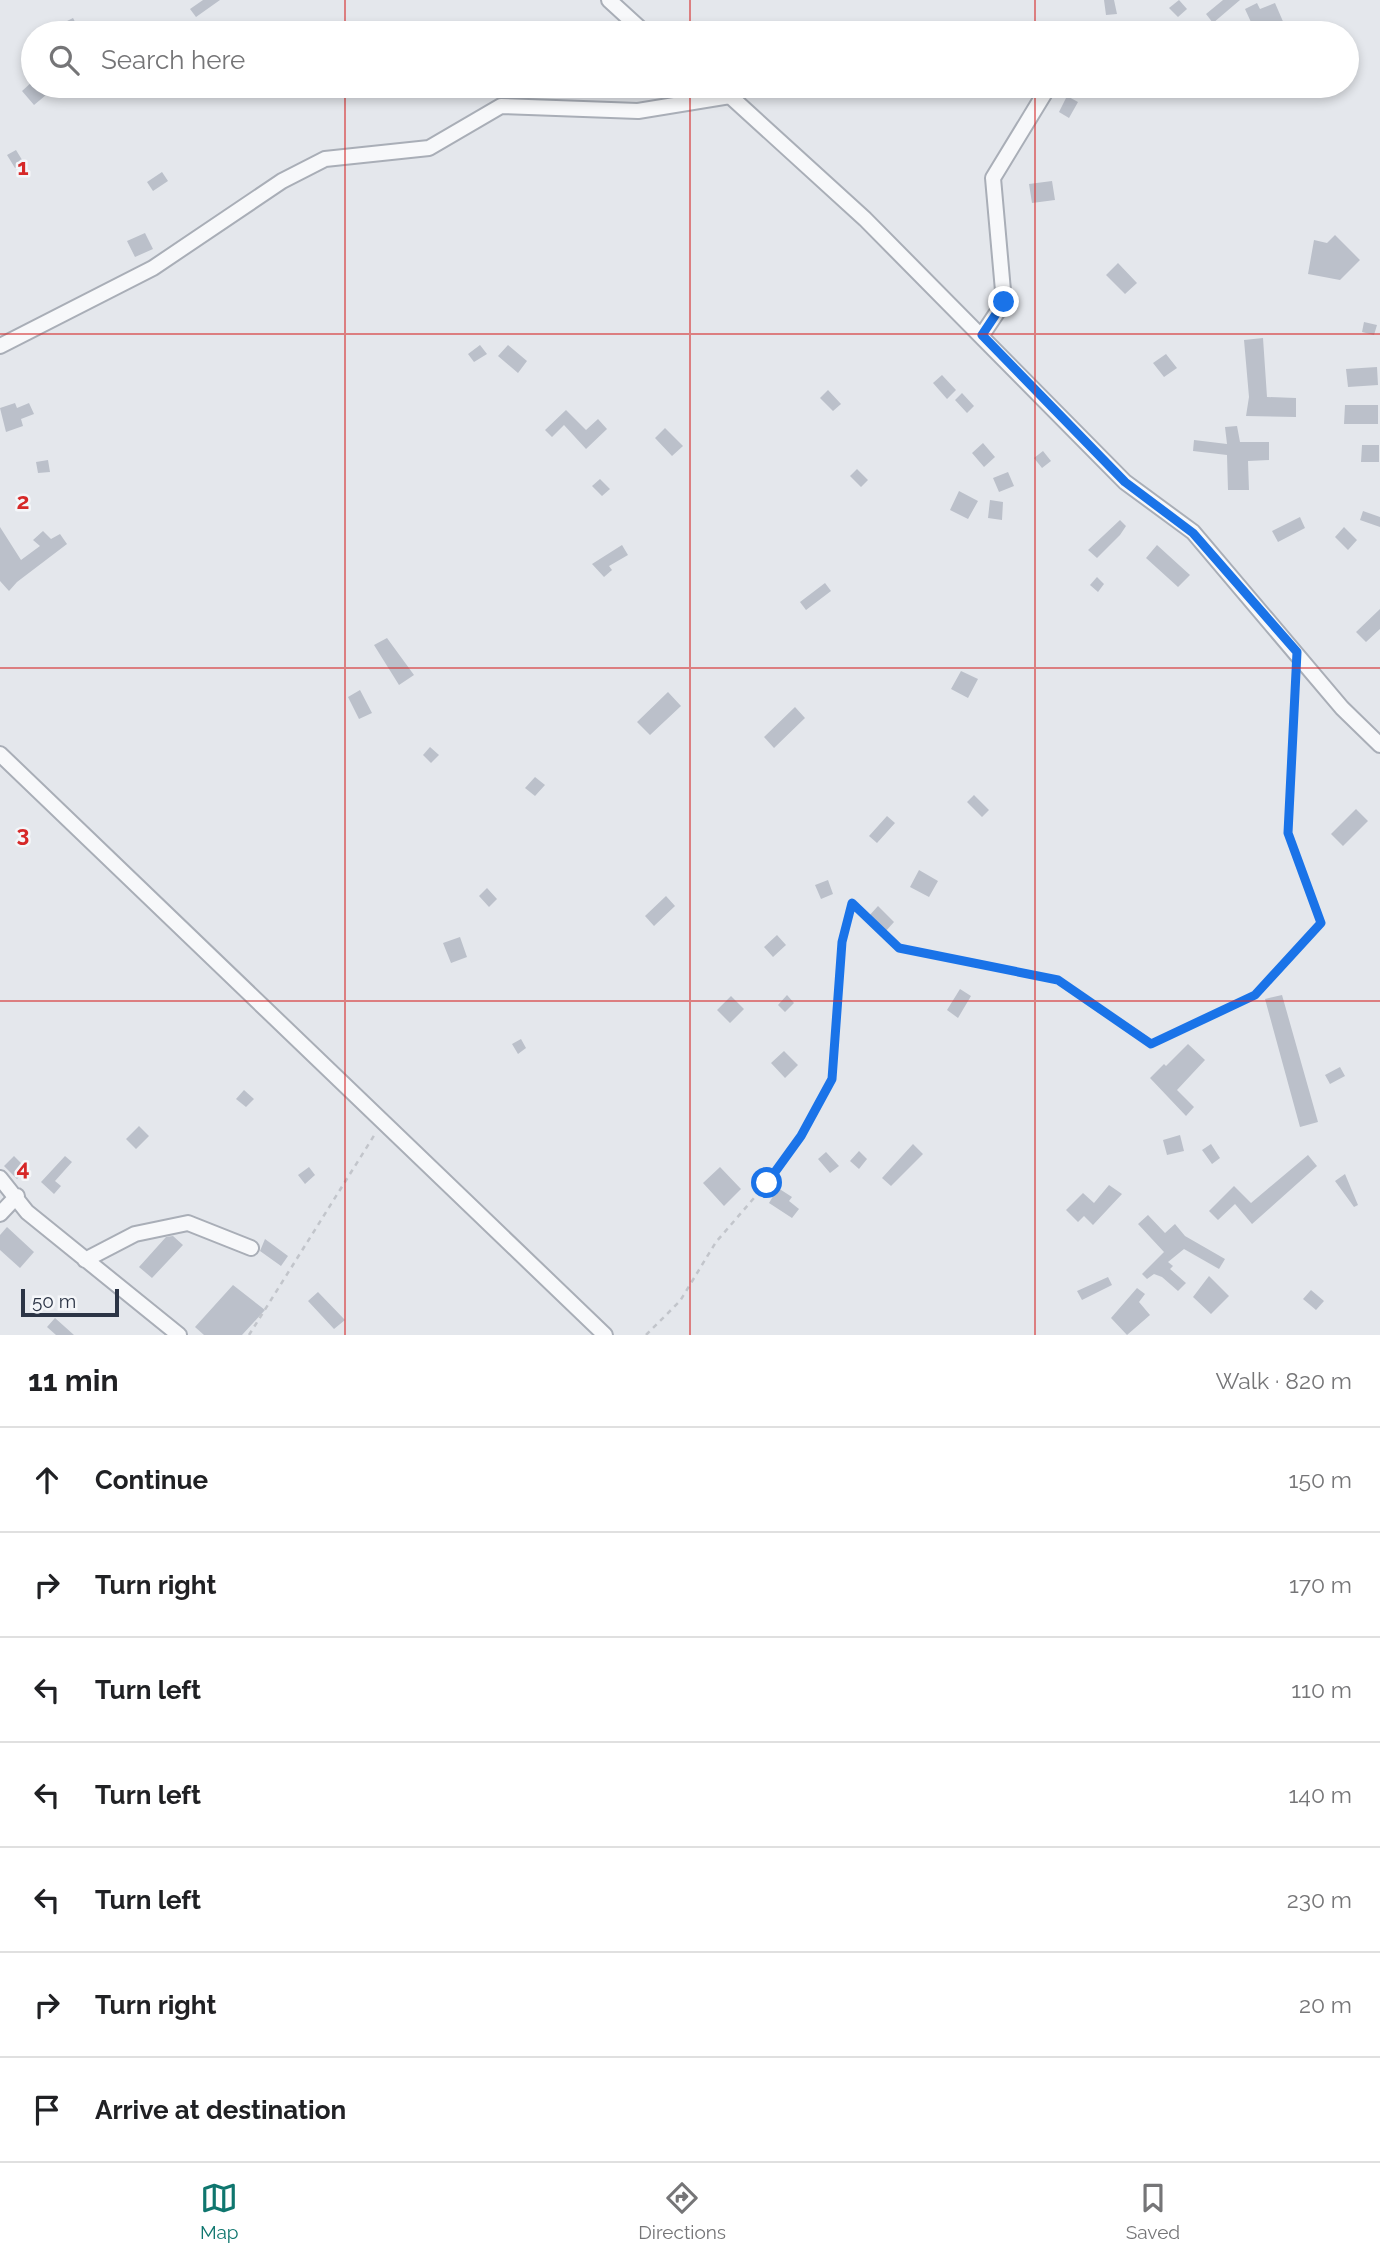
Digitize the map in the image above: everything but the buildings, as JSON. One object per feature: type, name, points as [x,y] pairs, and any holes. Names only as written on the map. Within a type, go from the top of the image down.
[{"type":"street","points":[[609,0],[632,21]]},
{"type":"street","points":[[0,346],[153,268],[282,181],[325,159],[429,148],[501,106],[638,111],[718,98]]},
{"type":"street","points":[[732,98],[865,219],[1125,482],[1193,533],[1342,708],[1380,745]]},
{"type":"street","points":[[982,335],[1004,302],[993,178],[1042,98]]},
{"type":"street","points":[[0,754],[604,1335]]},
{"type":"street","points":[[0,1178],[17,1196],[27,1212],[171,1333]]},
{"type":"street","points":[[0,1214],[17,1196]]},
{"type":"street","points":[[85,1260],[135,1234],[188,1223],[251,1248]]},
{"type":"path","points":[[646,1335],[680,1301],[716,1242],[767,1183],[801,1136],[832,1079],[842,942],[852,903],[899,948],[1058,980],[1151,1044],[1255,995],[1321,923],[1288,833],[1297,652]]},
{"type":"path","points":[[248,1335],[383,1122]]},
{"type":"route","points":[[767,1183],[801,1136],[832,1079],[842,942],[852,903],[899,948],[1058,980],[1151,1044],[1255,995],[1321,923],[1288,833],[1297,652],[1193,533],[1125,482],[982,335],[1004,302]]}]
